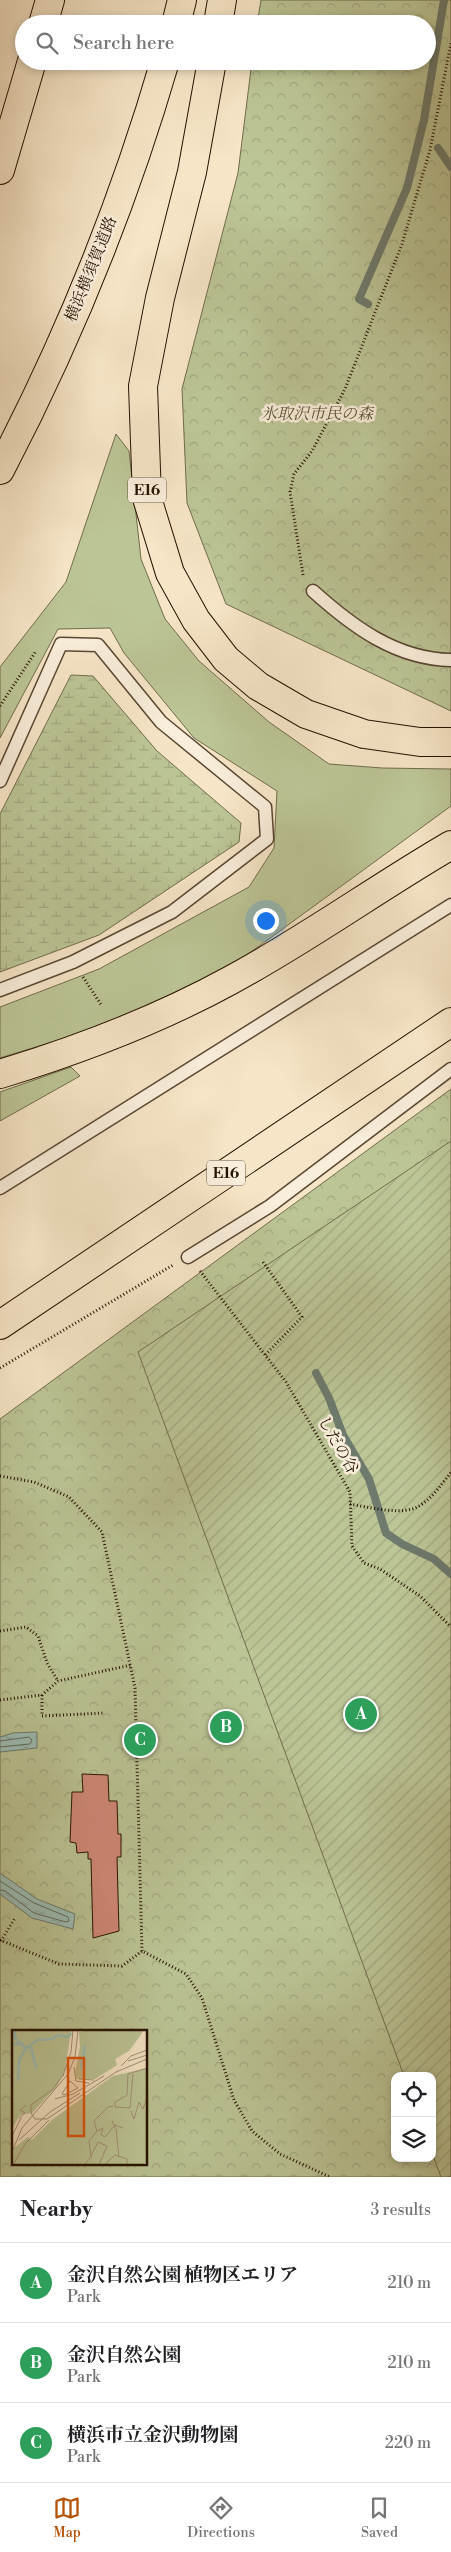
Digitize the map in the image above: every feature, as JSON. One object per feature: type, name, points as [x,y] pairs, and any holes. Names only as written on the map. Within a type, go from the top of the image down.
[{"type":"highway","points":[[46,15],[50,0]]},
{"type":"highway","points":[[178,15],[182,0]]},
{"type":"highway","points":[[220,15],[222,0]]},
{"type":"highway","points":[[0,170],[29,70]]},
{"type":"highway","name":"横浜横須賀道路","points":[[0,470],[58,350],[108,230],[146,128],[162,70]]},
{"type":"highway","name":"E16","points":[[210,70],[192,172],[160,298],[143,386],[147,498],[170,573],[196,620],[226,659],[258,686],[306,714],[364,734],[420,742],[451,742]]},
{"type":"highway","points":[[0,1074],[49,1060],[140,1024],[232,980],[451,845]]},
{"type":"highway","name":"E16","points":[[0,1325],[451,1022]]},
{"type":"lane","points":[[313,591],[344,619],[383,643],[417,656],[451,660]]},
{"type":"lane","points":[[0,781],[61,644],[98,645],[161,722],[264,808],[267,839],[172,912],[73,962],[0,990]]},
{"type":"lane","points":[[0,1188],[451,905]]},
{"type":"lane","points":[[188,1256],[270,1206],[451,1069]]},
{"type":"path","points":[[313,591],[304,580],[290,492],[294,474],[312,451],[345,389],[402,244],[430,150],[451,43]]},
{"type":"path","points":[[0,706],[34,652],[61,644]]},
{"type":"path","points":[[73,962],[102,1006]]},
{"type":"path","points":[[0,1368],[188,1256]]},
{"type":"path","name":"しだの谷","points":[[188,1256],[286,1382],[350,1492],[352,1546],[364,1563],[380,1569],[420,1596],[451,1627]]},
{"type":"path","points":[[263,1262],[302,1317],[265,1355]]},
{"type":"path","points":[[350,1504],[386,1510],[412,1509],[435,1493],[451,1472]]},
{"type":"path","points":[[0,1476],[34,1482],[69,1497],[102,1532],[135,1688],[142,1951]]},
{"type":"path","points":[[0,1631],[26,1627],[38,1636],[47,1663],[58,1681]]},
{"type":"path","points":[[0,1700],[42,1695],[58,1681],[131,1665]]},
{"type":"path","points":[[42,1695],[42,1716],[104,1713]]},
{"type":"path","points":[[16,1918],[1,1941],[59,1964],[122,1966],[142,1951]]},
{"type":"path","points":[[142,1951],[186,1974],[202,1998],[234,2100],[252,2130],[280,2154],[330,2177]]},
{"type":"green space","name":"氷取沢市民の森","points":[[261,0],[451,0],[451,711],[226,604],[187,503],[182,389],[238,173],[251,70],[436,70],[436,15],[258,15]]},
{"type":"green space","points":[[116,434],[129,451],[141,559],[165,619],[199,661],[269,722],[329,764],[382,768],[451,769],[451,806],[210,982],[101,1027],[0,1058],[0,1007],[99,969],[249,887],[274,848],[277,791],[194,738],[124,653],[110,628],[58,629],[0,738],[0,667],[66,582]]},
{"type":"green space","points":[[71,675],[93,676],[157,751],[241,823],[239,842],[99,935],[0,972],[0,814]]},
{"type":"green space","points":[[71,1067],[80,1076],[0,1121],[0,1092]]},
{"type":"green space","points":[[451,1089],[451,2177],[0,2177],[0,1419]]},
{"type":"green space","points":[[451,1141],[451,2177],[441,2177],[435,2162],[436,2072],[403,2072],[138,1352]]},
{"type":"water","points":[[37,1732],[37,1748],[0,1752],[0,1737],[13,1733]]},
{"type":"water","points":[[0,1873],[37,1899],[75,1914],[73,1929],[32,1918],[0,1894]]},
{"type":"building","points":[[82,1774],[108,1775],[109,1801],[117,1801],[118,1834],[121,1834],[121,1857],[117,1857],[119,1931],[93,1938],[91,1859],[88,1859],[88,1852],[77,1853],[76,1843],[70,1842],[72,1792],[83,1792]]},
{"type":"waterway","points":[[436,48],[444,0]]},
{"type":"waterway","points":[[368,304],[359,299],[407,188],[424,120],[432,70]]},
{"type":"waterway","points":[[438,148],[451,167]]},
{"type":"waterway","points":[[316,1373],[329,1398],[343,1435],[369,1479],[386,1533],[402,1544],[434,1559],[451,1574]]},
{"type":"place","name":"金沢自然公園 植物区エリア","points":[[361,1714]]},
{"type":"place","name":"金沢自然公園","points":[[226,1727]]},
{"type":"place","name":"横浜市立金沢動物園","points":[[140,1740]]}]
